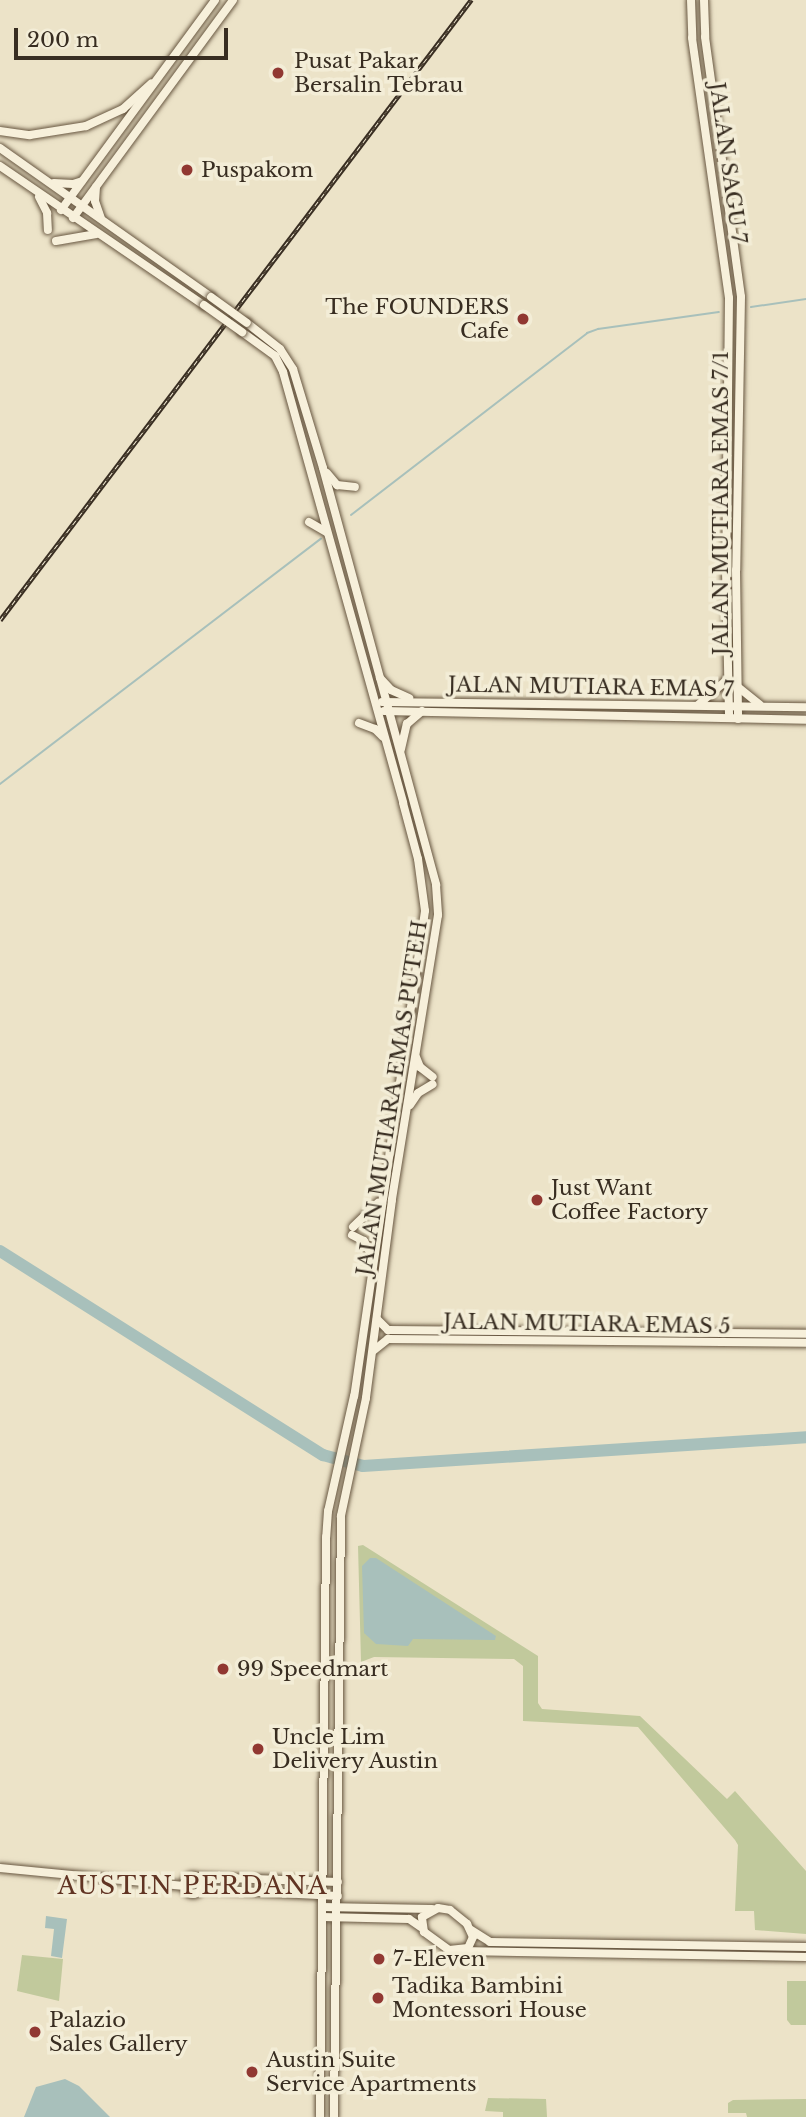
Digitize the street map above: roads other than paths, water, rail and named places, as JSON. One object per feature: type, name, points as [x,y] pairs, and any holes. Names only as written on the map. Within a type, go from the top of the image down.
[{"type":"street","points":[[61,209],[215,0]]},
{"type":"street","points":[[73,218],[233,0]]},
{"type":"street","name":"JALAN SAGU 7","points":[[691,0],[692,38],[729,298],[729,331]]},
{"type":"street","name":"JALAN SAGU 7","points":[[704,0],[705,37],[741,297],[740,329]]},
{"type":"street","points":[[0,131],[30,135],[86,126],[122,109],[165,71]]},
{"type":"street","name":"JALAN MUTIARA EMAS PUTEH","points":[[0,148],[247,323],[287,356],[323,468],[436,885],[438,915],[392,1200],[373,1351],[341,1516],[334,2117]]},
{"type":"street","name":"JALAN MUTIARA EMAS PUTEH","points":[[0,166],[96,234],[204,305],[280,363],[418,859],[425,911],[356,1385],[337,1469],[326,1537],[320,2117]]},
{"type":"street","points":[[45,178],[59,185],[83,181]]},
{"type":"street","points":[[96,187],[95,201],[101,219]]},
{"type":"street","points":[[35,191],[47,213],[48,230]]},
{"type":"street","points":[[56,242],[96,234]]},
{"type":"street","name":"JALAN MUTIARA EMAS 7/1","points":[[733,707],[738,687],[736,570],[740,329]]},
{"type":"street","name":"JALAN MUTIARA EMAS 7/1","points":[[729,331],[726,557],[728,679],[734,718]]},
{"type":"street","points":[[323,468],[337,485],[355,487]]},
{"type":"street","points":[[309,522],[328,534]]},
{"type":"street","points":[[377,673],[399,695],[422,706],[407,724],[400,752]]},
{"type":"street","points":[[695,706],[728,679]]},
{"type":"street","points":[[738,687],[750,700],[764,707]]},
{"type":"street","name":"JALAN MUTIARA EMAS 7","points":[[422,706],[806,720]]},
{"type":"street","name":"JALAN MUTIARA EMAS 7","points":[[377,708],[806,707]]},
{"type":"street","points":[[359,723],[375,729],[385,739]]},
{"type":"street","points":[[407,1110],[418,1093],[433,1080],[416,1057]]},
{"type":"street","points":[[399,1096],[411,1080],[404,1061]]},
{"type":"street","points":[[373,1257],[368,1245],[353,1231],[381,1199]]},
{"type":"street","points":[[385,1252],[377,1231],[392,1200]]},
{"type":"street","name":"JALAN MUTIARA EMAS 5","points":[[377,1319],[388,1330],[806,1334]]},
{"type":"street","name":"JALAN MUTIARA EMAS 5","points":[[373,1351],[388,1339],[806,1343]]},
{"type":"street","points":[[305,1881],[317,1872],[324,1857]]},
{"type":"street","points":[[0,1868],[184,1886],[190,1894],[201,1889],[338,1896]]},
{"type":"street","points":[[184,1886],[189,1877],[338,1882],[343,1900],[351,1908]]},
{"type":"street","points":[[198,1877],[201,1889]]},
{"type":"street","points":[[307,1895],[323,1907],[450,1910],[471,1930],[490,1942],[806,1947]]},
{"type":"street","points":[[409,1919],[411,1909]]},
{"type":"street","points":[[421,1927],[422,1917],[432,1909]]},
{"type":"street","points":[[323,1917],[409,1919],[439,1945],[460,1951],[806,1957]]},
{"type":"street","points":[[337,1940],[342,1924],[350,1918]]},
{"type":"street","points":[[460,1951],[471,1944],[471,1930]]},
{"type":"water","points":[[370,1558],[376,1558],[496,1636],[495,1640],[413,1639],[408,1646],[376,1644],[364,1633],[362,1566]]},
{"type":"water","points":[[46,1916],[67,1919],[62,1958],[51,1956],[54,1929],[45,1928]]},
{"type":"water","points":[[65,2079],[79,2086],[110,2117],[24,2117],[36,2087]]},
{"type":"waterway","points":[[751,307],[806,299]]},
{"type":"waterway","points":[[351,515],[587,333],[598,329],[719,312]]},
{"type":"waterway","points":[[0,784],[321,539]]},
{"type":"waterway","points":[[0,1251],[323,1455],[363,1466],[806,1437]]},
{"type":"railway","points":[[0,620],[471,0]]},
{"type":"place","name":"Pusat Pakar Bersalin Tebrau","points":[[278,73]]},
{"type":"place","name":"Puspakom","points":[[187,170]]},
{"type":"place","name":"The FOUNDERS Cafe","points":[[523,319]]},
{"type":"place","name":"Just Want Coffee Factory","points":[[537,1200]]},
{"type":"place","name":"99 Speedmart","points":[[223,1669]]},
{"type":"place","name":"Uncle Lim Delivery Austin","points":[[258,1749]]},
{"type":"place","name":"7-Eleven","points":[[379,1959]]},
{"type":"place","name":"Tadika Bambini Montessori House","points":[[378,1998]]},
{"type":"place","name":"Palazio Sales Gallery","points":[[35,2032]]},
{"type":"place","name":"Austin Suite Service Apartments","points":[[252,2072]]},
{"type":"district","name":"AUSTIN PERDANA","points":[[193,1886]]}]
